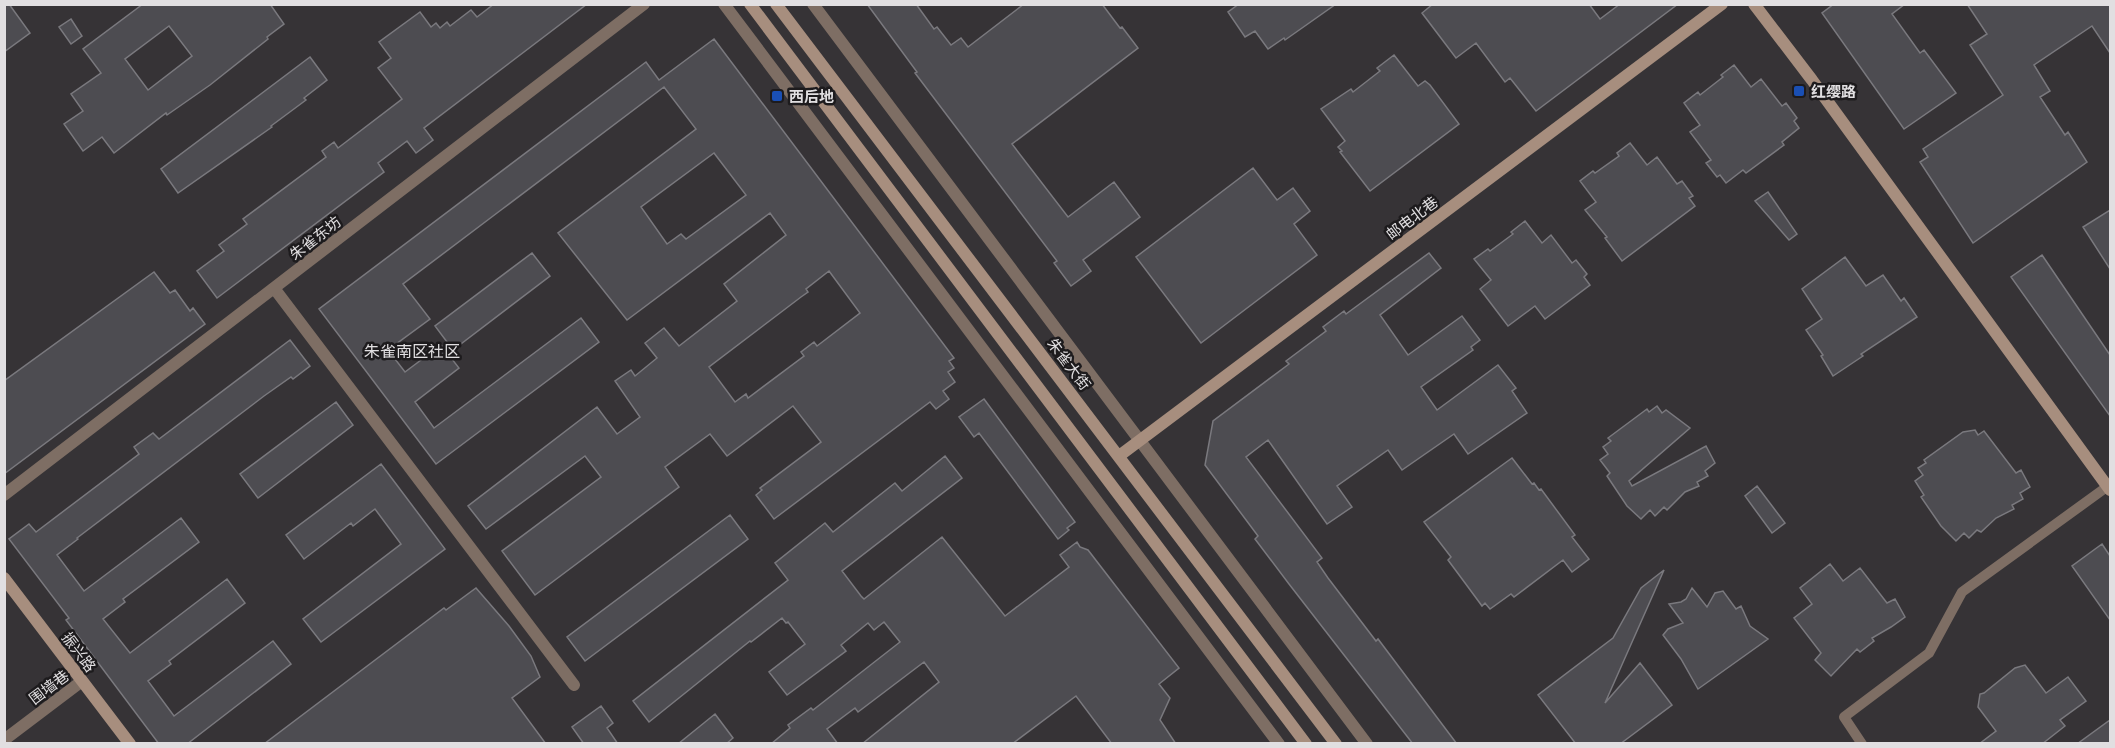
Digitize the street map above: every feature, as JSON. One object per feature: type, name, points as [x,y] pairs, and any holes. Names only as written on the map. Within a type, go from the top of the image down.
[{"type":"main road","points":[[750,4],[1306,744]]},
{"type":"main road","name":"朱雀大街","points":[[776,4],[1336,744]]},
{"type":"main road","name":"邮电北巷","points":[[1119,456],[1722,4]]},
{"type":"main road","points":[[1754,4],[1812,80],[2109,488]]},
{"type":"main road","name":"振兴路","points":[[4,578],[130,744]]},
{"type":"street","name":"朱雀东坊","points":[[4,495],[644,4]]},
{"type":"street","points":[[723,4],[1279,744]]},
{"type":"street","points":[[813,4],[1367,744]]},
{"type":"street","points":[[274,288],[574,685]]},
{"type":"street","name":"围墙巷","points":[[4,740],[82,681]]},
{"type":"lane","points":[[1862,744],[1844,717],[1929,653],[1962,592],[2109,488]]},
{"type":"building","points":[[4,4],[9,4],[30,33],[4,52]]},
{"type":"building","points":[[143,4],[270,4],[284,24],[210,85],[167,115],[166,113],[114,153],[102,137],[83,151],[64,124],[83,111],[71,94],[101,73],[83,49]],"holes":[[[169,26],[192,56],[148,90],[125,59]]]},
{"type":"building","points":[[494,4],[587,4],[424,128],[433,140],[416,153],[407,141],[378,163],[384,172],[217,298],[197,271],[224,251],[219,245],[247,224],[243,219],[326,157],[322,151],[334,142],[338,148],[402,99],[378,68],[391,58],[379,42],[420,12],[431,27],[436,23],[440,28],[447,22],[450,26],[471,10],[477,17]]},
{"type":"building","points":[[867,4],[916,4],[934,29],[937,27],[951,45],[961,38],[968,47],[1024,4],[1102,4],[1120,28],[1122,27],[1138,48],[1012,144],[1068,217],[1114,182],[1140,217],[1083,260],[1091,271],[1071,286],[1054,263],[1057,261],[915,73],[917,72]]},
{"type":"building","points":[[1239,4],[1336,4],[1285,40],[1284,38],[1268,49],[1255,31],[1245,37],[1228,12]]},
{"type":"building","points":[[1433,4],[1589,4],[1600,19],[1620,4],[1678,4],[1536,111],[1510,78],[1505,82],[1476,43],[1456,58],[1422,13]]},
{"type":"building","points":[[1834,4],[1905,4],[1892,14],[1920,53],[1924,50],[1956,93],[1904,129],[1822,13]]},
{"type":"building","points":[[1967,4],[2110,4],[2110,53],[2092,26],[2034,65],[2050,91],[2040,97],[2065,135],[2068,132],[2087,162],[1973,243],[1920,162],[1928,157],[1923,149],[2003,95],[1970,45],[1987,34]]},
{"type":"building","points":[[71,19],[82,36],[71,44],[59,27]]},
{"type":"building","points":[[714,39],[954,358],[949,361],[954,368],[948,372],[955,382],[943,391],[949,399],[936,409],[930,402],[774,519],[756,495],[762,490],[760,488],[821,442],[793,406],[727,456],[710,434],[665,467],[679,487],[535,595],[502,551],[601,477],[585,456],[486,529],[468,506],[597,407],[617,434],[640,417],[615,381],[631,370],[635,376],[657,358],[645,343],[664,328],[679,346],[737,301],[724,284],[786,235],[770,213],[627,320],[558,233],[696,129],[664,87],[403,284],[430,319],[388,350],[405,372],[441,345],[459,368],[415,402],[434,428],[581,318],[599,342],[436,464],[319,309],[646,62],[659,80]],"holes":[[[714,153],[746,195],[686,239],[681,234],[667,244],[641,207]],[[829,271],[860,313],[817,346],[814,342],[801,352],[804,356],[748,398],[746,394],[735,402],[709,367],[808,292],[806,289]]]},
{"type":"building","points":[[1394,55],[1418,86],[1425,81],[1430,85],[1459,124],[1370,191],[1340,152],[1342,151],[1338,147],[1345,141],[1321,109],[1351,89],[1353,92],[1380,71],[1377,68]]},
{"type":"building","points":[[310,57],[327,80],[272,127],[178,193],[161,169]]},
{"type":"building","points":[[1734,65],[1751,87],[1761,79],[1782,106],[1786,103],[1797,118],[1794,121],[1799,128],[1782,142],[1784,145],[1746,173],[1743,170],[1726,183],[1720,175],[1717,177],[1706,163],[1711,160],[1690,132],[1700,125],[1684,103],[1698,92],[1700,95]]},
{"type":"building","points":[[1630,143],[1647,165],[1657,157],[1677,184],[1682,181],[1693,196],[1689,198],[1695,206],[1622,261],[1605,238],[1607,237],[1585,210],[1596,202],[1580,181],[1619,156],[1617,153]]},
{"type":"building","points":[[1253,168],[1277,200],[1293,188],[1310,211],[1294,224],[1317,255],[1201,343],[1136,257]]},
{"type":"building","points":[[1768,192],[1797,234],[1789,240],[1755,201]]},
{"type":"building","points":[[2110,210],[2110,269],[2083,227]]},
{"type":"building","points":[[1525,221],[1542,243],[1551,235],[1572,263],[1576,260],[1587,274],[1584,277],[1590,285],[1545,319],[1535,306],[1508,326],[1480,289],[1491,280],[1474,259],[1488,249],[1490,251],[1513,234],[1511,232]]},
{"type":"building","points":[[532,253],[550,276],[453,350],[435,326]]},
{"type":"building","points":[[1429,253],[1441,268],[1380,315],[1408,355],[1462,316],[1480,340],[1471,347],[1473,350],[1421,387],[1437,410],[1498,365],[1516,388],[1512,391],[1527,413],[1468,454],[1454,434],[1402,470],[1388,450],[1337,486],[1352,507],[1327,524],[1268,440],[1246,457],[1322,558],[1317,562],[1328,578],[1376,641],[1378,639],[1457,744],[1413,744],[1255,539],[1258,536],[1205,465],[1213,421],[1289,364],[1286,361],[1326,331],[1323,327],[1344,311],[1346,314]]},
{"type":"building","points":[[2042,255],[2110,355],[2110,416],[2011,277]]},
{"type":"building","points":[[1845,257],[1866,286],[1883,275],[1901,301],[1904,298],[1917,317],[1861,354],[1863,356],[1833,376],[1821,356],[1823,355],[1806,330],[1822,319],[1802,289]]},
{"type":"building","points":[[154,272],[170,293],[175,290],[190,311],[193,308],[205,324],[4,474],[4,381]]},
{"type":"building","points":[[290,340],[310,366],[264,396],[57,555],[84,591],[181,518],[199,542],[123,599],[125,602],[103,619],[130,653],[227,579],[245,603],[169,661],[171,664],[148,681],[174,716],[273,641],[291,664],[187,744],[159,744],[66,620],[69,618],[9,539],[29,524],[36,532],[139,454],[134,447],[153,433],[159,439]]},
{"type":"building","points":[[984,399],[1075,522],[1058,539],[979,433],[974,437],[959,417]]},
{"type":"building","points":[[336,402],[353,425],[258,498],[240,474]]},
{"type":"building","points":[[1657,406],[1662,413],[1666,410],[1690,428],[1629,481],[1632,486],[1706,446],[1715,463],[1705,471],[1708,476],[1697,482],[1699,486],[1685,492],[1667,510],[1664,507],[1655,516],[1650,510],[1641,519],[1627,506],[1607,476],[1610,473],[1600,460],[1608,454],[1603,447],[1611,441],[1608,438],[1647,409],[1649,412]]},
{"type":"building","points":[[1975,430],[1978,435],[1984,431],[2016,473],[2021,470],[2030,487],[2020,493],[2023,499],[2012,505],[2014,509],[1996,518],[1981,532],[1977,530],[1969,538],[1964,533],[1956,541],[1941,526],[1921,497],[1924,495],[1915,481],[1923,475],[1918,468],[1926,463],[1924,460],[1963,432]]},
{"type":"building","points":[[945,456],[962,478],[842,571],[861,596],[864,599],[942,537],[1005,616],[1069,567],[1060,555],[1077,542],[1080,547],[1088,550],[1179,668],[1159,684],[1170,698],[1160,720],[1176,744],[1112,744],[1076,696],[1012,744],[862,744],[939,682],[924,662],[858,712],[855,708],[827,729],[838,744],[771,744],[790,728],[788,725],[811,708],[813,710],[900,642],[884,622],[874,630],[868,623],[841,645],[846,651],[787,695],[769,672],[805,644],[788,622],[786,623],[782,618],[649,722],[633,701],[788,580],[775,563],[825,523],[833,532],[895,483],[902,491]]},
{"type":"building","points":[[1512,458],[1532,484],[1534,483],[1539,490],[1541,489],[1575,535],[1572,537],[1589,559],[1572,572],[1563,560],[1514,597],[1511,594],[1490,609],[1485,603],[1482,606],[1448,560],[1451,557],[1424,522]]},
{"type":"building","points":[[381,464],[445,549],[321,642],[303,619],[401,544],[375,509],[353,526],[351,523],[304,559],[286,535]]},
{"type":"building","points":[[1757,486],[1785,523],[1772,533],[1745,496]]},
{"type":"building","points":[[730,515],[748,539],[585,661],[567,637]]},
{"type":"building","points":[[2102,544],[2110,556],[2110,620],[2072,566]]},
{"type":"building","points":[[1830,564],[1843,581],[1860,568],[1887,603],[1895,599],[1905,617],[1872,638],[1874,641],[1860,652],[1857,649],[1831,676],[1815,660],[1821,653],[1794,618],[1812,604],[1800,588]]},
{"type":"building","points":[[1664,570],[1605,703],[1640,663],[1672,705],[1620,744],[1576,744],[1538,695],[1613,638],[1641,588]]},
{"type":"building","points":[[476,588],[531,656],[540,677],[512,698],[546,744],[264,744],[444,608],[446,610]]},
{"type":"building","points":[[1692,588],[1707,607],[1715,593],[1723,591],[1736,609],[1741,606],[1750,626],[1768,639],[1698,689],[1681,659],[1663,635],[1668,629],[1683,623],[1669,604],[1686,599]]},
{"type":"building","points":[[2025,665],[2046,693],[2068,677],[2086,701],[2060,720],[2065,726],[2042,744],[1979,744],[1996,731],[1978,707],[1980,694],[2015,668]]},
{"type":"building","points":[[601,706],[613,723],[607,728],[618,744],[584,744],[572,727]]},
{"type":"building","points":[[715,714],[733,738],[726,744],[678,744]]},
{"type":"building","points":[[2110,720],[2110,744],[2077,744]]},
{"type":"place","name":"红缨路","points":[[1799,91]]},
{"type":"place","name":"西后地","points":[[777,96]]},
{"type":"district","name":"朱雀南区社区","points":[[412,351]]}]
